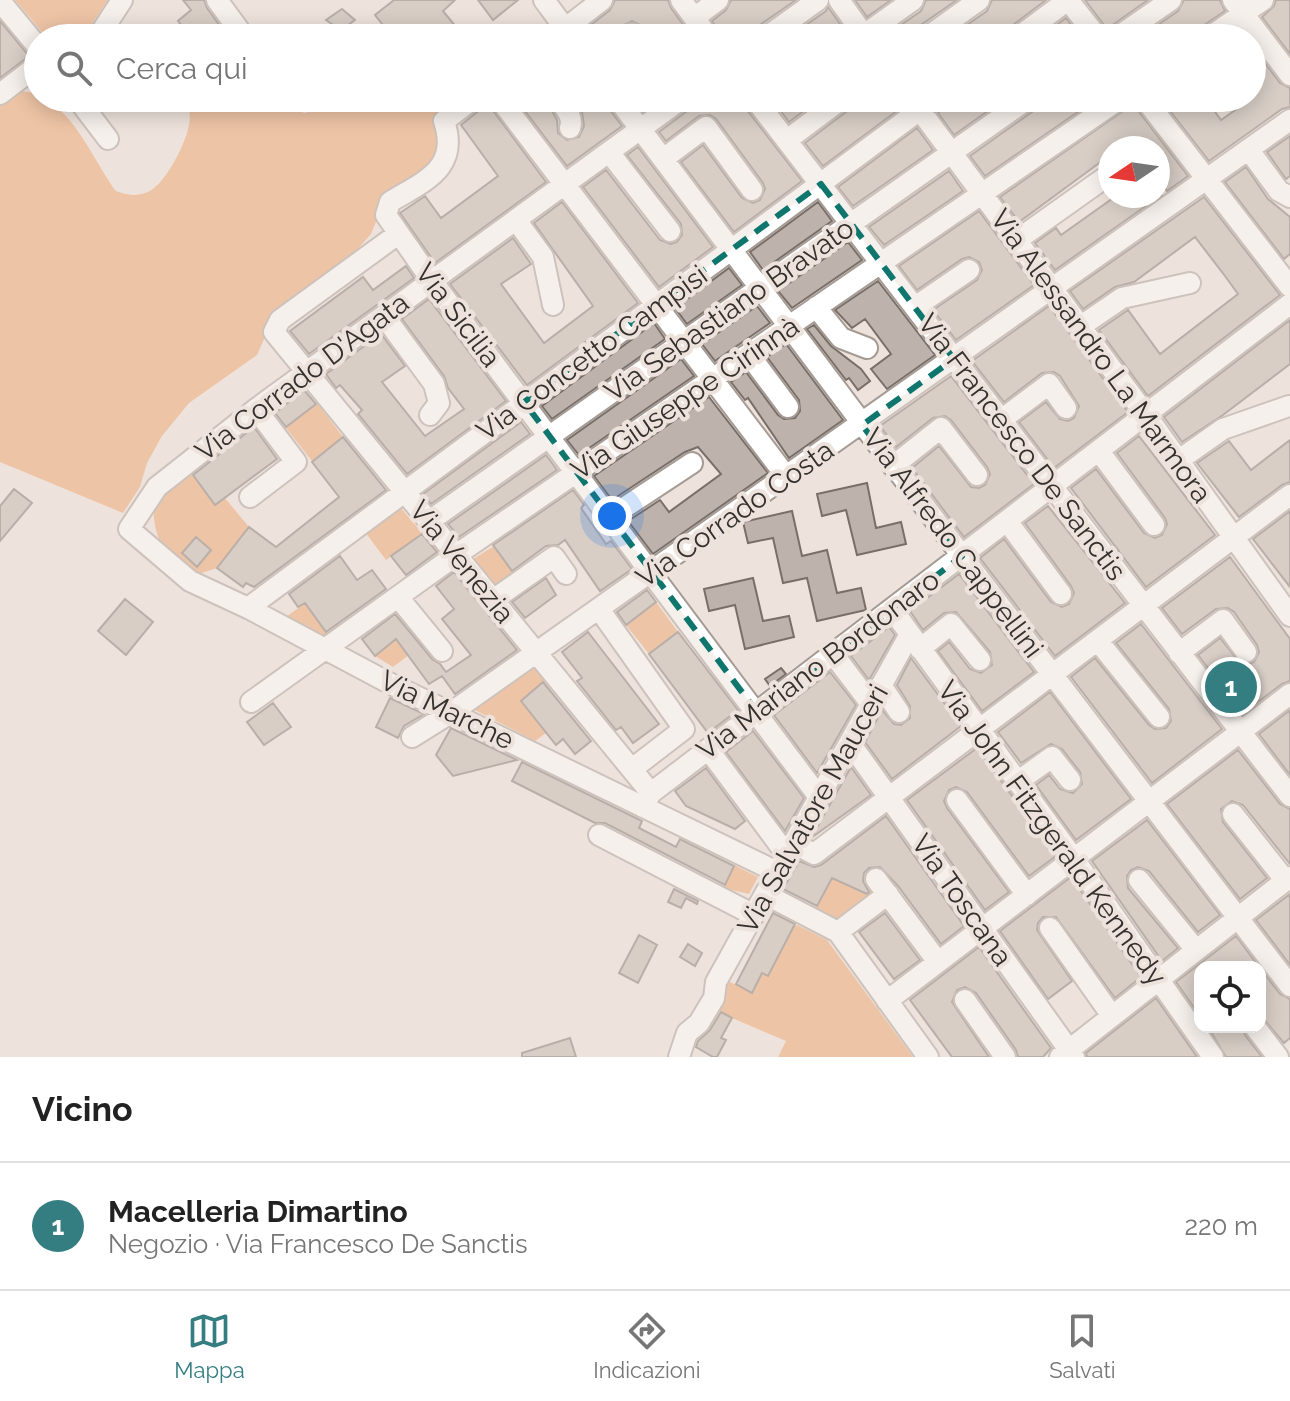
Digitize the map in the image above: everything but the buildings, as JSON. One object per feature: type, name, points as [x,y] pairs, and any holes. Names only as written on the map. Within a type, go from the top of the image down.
[{"type":"street","points":[[107,24],[122,0]]},
{"type":"street","points":[[217,0],[235,24]]},
{"type":"street","points":[[544,0],[557,24]]},
{"type":"street","points":[[575,24],[602,0]]},
{"type":"street","points":[[681,0],[698,24]]},
{"type":"street","points":[[694,18],[718,0]]},
{"type":"street","points":[[785,24],[818,0]]},
{"type":"street","points":[[839,0],[856,24]]},
{"type":"street","points":[[882,24],[913,0]]},
{"type":"street","points":[[946,24],[979,0]]},
{"type":"street","points":[[1036,24],[1068,0],[1087,24]]},
{"type":"street","points":[[1136,24],[1171,0]]},
{"type":"street","points":[[1222,24],[1238,7],[1263,0]]},
{"type":"street","points":[[0,1],[24,30]]},
{"type":"street","points":[[1238,7],[1251,24]]},
{"type":"street","points":[[1266,44],[1290,75]]},
{"type":"street","points":[[0,94],[24,76]]},
{"type":"street","points":[[88,112],[108,139]]},
{"type":"street","name":"Via Sicilia","points":[[456,112],[444,121],[449,135],[444,164],[433,175],[390,202],[386,215],[432,281],[819,797]]},
{"type":"street","points":[[509,112],[786,476]]},
{"type":"street","points":[[568,112],[572,122],[570,128]]},
{"type":"street","name":"Via Alfredo Cappellini","points":[[628,112],[1148,803],[1290,986]]},
{"type":"street","name":"Via Corrado D'Agata","points":[[129,529],[157,487],[256,409],[664,112]]},
{"type":"street","name":"Via Francesco De Sanctis","points":[[767,112],[1290,796]]},
{"type":"street","points":[[787,140],[824,112]]},
{"type":"street","name":"Via Concetto Campisi","points":[[248,608],[821,184],[910,112]]},
{"type":"street","name":"Via Alessandro La Marmora","points":[[928,112],[951,151],[1290,616]]},
{"type":"street","name":"Via Sebastiano Bravato","points":[[428,522],[1008,112]]},
{"type":"street","name":"Via Giuseppe Cirinnà","points":[[251,702],[456,555],[750,356],[816,307],[1101,112]]},
{"type":"street","points":[[1155,112],[1290,287]]},
{"type":"street","name":"Via Corrado Costa","points":[[412,737],[862,425],[1290,120]]},
{"type":"street","points":[[663,159],[706,127],[752,190]]},
{"type":"street","points":[[1249,150],[1279,191],[1290,197]]},
{"type":"street","points":[[609,152],[670,231]]},
{"type":"street","points":[[1017,240],[1098,183]]},
{"type":"street","points":[[516,220],[543,257],[553,305]]},
{"type":"street","name":"Via Venezia","points":[[398,234],[280,320],[274,332],[632,769],[647,800]]},
{"type":"street","points":[[915,307],[969,270]]},
{"type":"street","points":[[1081,326],[1122,298],[1190,283]]},
{"type":"street","name":"Via Mariano Bordonaro","points":[[647,800],[708,749],[1290,304]]},
{"type":"street","points":[[816,307],[841,338],[867,348]]},
{"type":"street","points":[[384,316],[434,384],[439,403],[430,415]]},
{"type":"street","points":[[750,356],[788,407]]},
{"type":"street","points":[[1001,420],[1049,384],[1066,408]]},
{"type":"street","points":[[1179,460],[1223,429],[1289,406]]},
{"type":"street","points":[[250,497],[296,462],[256,409]]},
{"type":"street","points":[[893,466],[941,428],[977,475]]},
{"type":"street","points":[[1099,451],[1154,525]]},
{"type":"street","points":[[610,517],[692,463]]},
{"type":"street","points":[[708,749],[786,857],[814,854],[1290,495]]},
{"type":"street","points":[[1007,521],[1061,594]]},
{"type":"street","name":"Via Marche","points":[[129,529],[190,581],[248,608],[389,683],[647,800],[786,857]]},
{"type":"street","points":[[493,600],[554,557],[566,574]]},
{"type":"street","points":[[398,597],[442,651]]},
{"type":"street","points":[[599,609],[684,729],[632,769]]},
{"type":"street","name":"Via John Fitzgerald Kennedy","points":[[892,609],[1213,1057]]},
{"type":"street","points":[[1179,653],[1223,620],[1246,652]]},
{"type":"street","points":[[915,642],[951,624],[980,660]]},
{"type":"street","points":[[1098,641],[1159,717]]},
{"type":"street","name":"Via Salvatore Mauceri","points":[[682,1056],[687,1033],[699,1023],[714,998],[716,982],[881,685],[915,642]]},
{"type":"street","points":[[833,654],[871,704]]},
{"type":"street","points":[[881,685],[899,712]]},
{"type":"street","points":[[887,1001],[1290,694]]},
{"type":"street","name":"Via Toscana","points":[[850,743],[1068,1055]]},
{"type":"street","points":[[1017,782],[1052,757],[1070,780]]},
{"type":"street","points":[[957,800],[1027,895]]},
{"type":"street","points":[[1068,1055],[1112,1016],[1288,879],[1233,814]]},
{"type":"street","points":[[599,835],[754,915]]},
{"type":"street","points":[[1139,880],[1196,950]]},
{"type":"street","points":[[838,932],[882,886],[938,962]]},
{"type":"street","points":[[765,894],[838,932],[928,1057]]},
{"type":"street","points":[[1050,928],[1112,1016]]},
{"type":"street","points":[[965,1000],[1005,1057]]},
{"type":"street","points":[[1260,1033],[1280,1057],[1290,1051]]},
{"type":"highlighted area","points":[[821,184],[954,359],[862,425],[962,556],[757,712],[524,402]]},
{"type":"shaded area","points":[[15,0],[108,0],[92,24],[35,24]]},
{"type":"shaded area","points":[[14,91],[24,92],[24,112],[62,112],[86,142],[116,191],[134,195],[153,189],[166,175],[184,141],[189,112],[449,112],[438,163],[378,217],[371,234],[349,259],[314,281],[274,317],[257,355],[189,403],[162,436],[147,463],[140,487],[123,513],[0,462],[0,98]]},
{"type":"shaded area","points":[[317,403],[343,437],[312,461],[286,428]]},
{"type":"shaded area","points":[[190,471],[215,505],[225,498],[249,527],[217,568],[199,574],[177,561],[163,547],[154,517],[153,503]]},
{"type":"shaded area","points":[[400,507],[423,534],[386,560],[365,532]]},
{"type":"shaded area","points":[[494,546],[515,576],[497,588],[473,559]]},
{"type":"shaded area","points":[[350,570],[357,580],[312,612],[327,634],[320,638],[286,617]]},
{"type":"shaded area","points":[[656,602],[678,632],[649,654],[626,625]]},
{"type":"shaded area","points":[[411,628],[425,643],[393,667],[375,656]]},
{"type":"shaded area","points":[[533,665],[545,681],[521,701],[546,733],[535,741],[471,708]]},
{"type":"shaded area","points":[[734,865],[758,877],[749,894],[723,888]]},
{"type":"shaded area","points":[[832,878],[864,893],[872,886],[876,894],[840,920],[816,909]]},
{"type":"shaded area","points":[[797,925],[827,940],[913,1057],[778,1057],[786,1041],[713,1007],[726,980],[751,992],[762,973],[768,976],[793,927]]},
{"type":"place","name":"Macelleria Dimartino","points":[[1231,687]]}]
